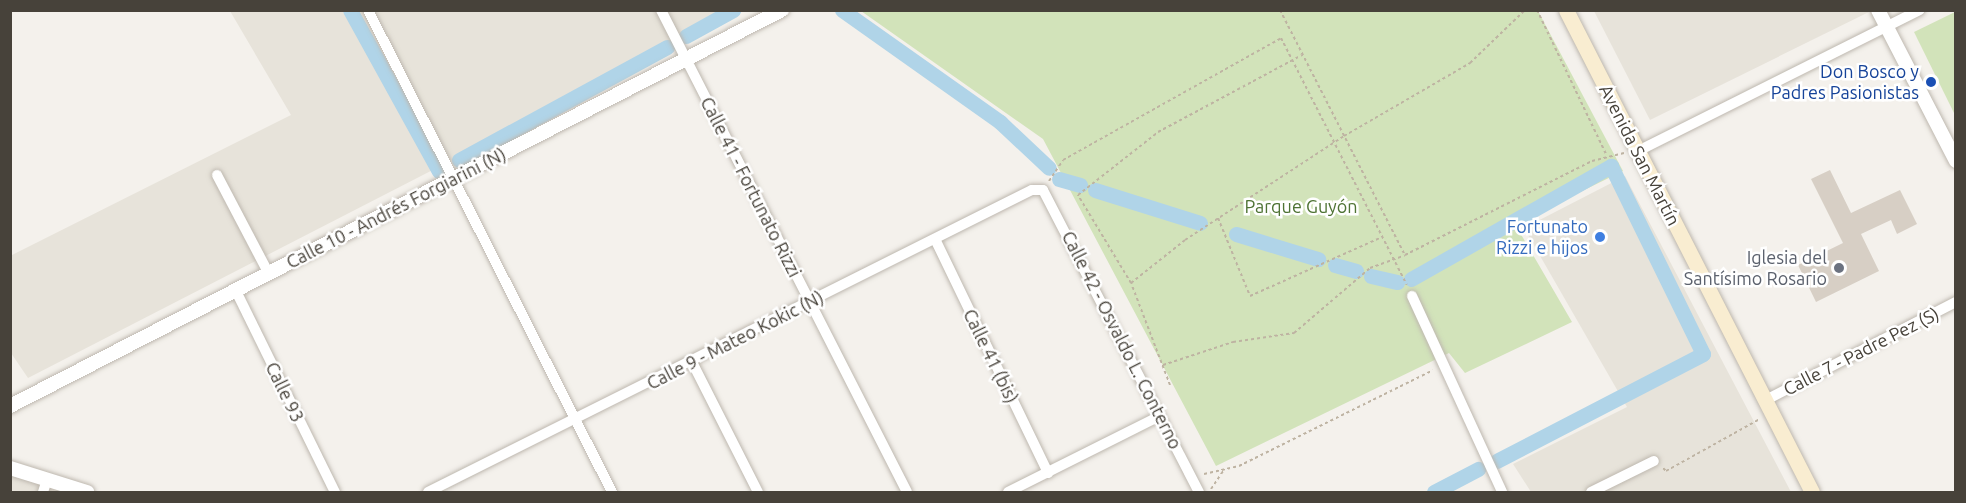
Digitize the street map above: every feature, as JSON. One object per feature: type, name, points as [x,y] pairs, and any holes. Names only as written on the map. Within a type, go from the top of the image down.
[{"type":"main road","name":"Avenida San Martín","points":[[1566,10],[1812,492]]},
{"type":"street","points":[[368,10],[612,492]]},
{"type":"street","name":"Calle 41 - Fortunato Rizzi","points":[[661,10],[907,492]]},
{"type":"street","name":"Calle 10 - Andrés Forgiarini (N)","points":[[10,406],[782,10]]},
{"type":"street","points":[[1878,10],[1956,160]]},
{"type":"street","points":[[1638,151],[1920,10]]},
{"type":"street","points":[[217,175],[269,274]]},
{"type":"street","name":"Calle 9 - Mateo Kokic (N)","points":[[428,492],[577,420],[1032,190],[1043,190]]},
{"type":"street","name":"Calle 42 - Osvaldo L. Conterno","points":[[1043,190],[1199,492]]},
{"type":"street","name":"Calle 41 (bis)","points":[[935,239],[1048,473]]},
{"type":"street","name":"Calle 93","points":[[236,291],[335,492]]},
{"type":"street","points":[[1412,296],[1502,492]]},
{"type":"street","name":"Calle 7 - Padre Pez (S)","points":[[1769,406],[1956,302]]},
{"type":"street","points":[[692,362],[758,492]]},
{"type":"street","points":[[1008,492],[1160,416]]},
{"type":"street","points":[[1591,492],[1654,461]]},
{"type":"street","points":[[10,468],[45,486],[87,492]]},
{"type":"path","points":[[1287,10],[1281,12],[1405,255]]},
{"type":"path","points":[[1131,283],[1218,218],[1344,136],[1470,63],[1525,10]]},
{"type":"path","points":[[1537,10],[1606,155]]},
{"type":"path","points":[[1043,190],[1063,160],[1281,38],[1412,296]]},
{"type":"path","points":[[1170,385],[1131,283],[1078,195],[1158,132],[1302,55]]},
{"type":"path","points":[[1163,365],[1233,342],[1294,333],[1370,268],[1405,255],[1606,155],[1638,151]]},
{"type":"path","points":[[1218,218],[1250,296],[1382,237]]},
{"type":"path","points":[[1188,470],[1199,474],[1223,471],[1444,365]]},
{"type":"path","points":[[1654,461],[1666,471],[1769,406]]},
{"type":"path","points":[[1208,492],[1223,471]]},
{"type":"shaded area","points":[[230,11],[742,11],[28,378],[11,353],[10,256],[291,115]]},
{"type":"shaded area","points":[[1594,11],[1871,11],[1650,120]]},
{"type":"shaded area","points":[[1625,176],[1791,492],[1531,492],[1513,464],[1627,407],[1524,228]]},
{"type":"shaded area","points":[[11,473],[74,492],[11,492]]},
{"type":"green space","name":"Parque Guyón","points":[[861,11],[1538,11],[1623,171],[1515,224],[1572,322],[1465,373],[1449,353],[1216,466],[1043,139]]},
{"type":"green space","points":[[1955,12],[1955,115],[1914,32]]},
{"type":"building","points":[[1830,170],[1851,213],[1900,190],[1917,224],[1897,234],[1891,220],[1861,234],[1879,271],[1816,302],[1798,265],[1843,243],[1811,179]]},
{"type":"waterway","points":[[350,10],[439,171]]},
{"type":"waterway","points":[[686,36],[733,10]]},
{"type":"waterway","points":[[842,10],[1000,122],[1049,168]]},
{"type":"waterway","points":[[459,160],[667,47]]},
{"type":"waterway","points":[[1411,279],[1611,166],[1703,354],[1497,461]]},
{"type":"waterway","points":[[1059,179],[1080,185]]},
{"type":"waterway","points":[[1095,190],[1200,223]]},
{"type":"waterway","points":[[1236,234],[1318,259]]},
{"type":"waterway","points":[[1335,265],[1356,271]]},
{"type":"waterway","points":[[1371,276],[1397,282]]},
{"type":"waterway","points":[[1434,492],[1478,469]]},
{"type":"place","name":"Don Bosco y Padres Pasionistas","points":[[1931,82]]},
{"type":"place","name":"Fortunato Rizzi e hijos","points":[[1600,237]]},
{"type":"place","name":"Iglesia del Santísimo Rosario","points":[[1839,268]]}]
